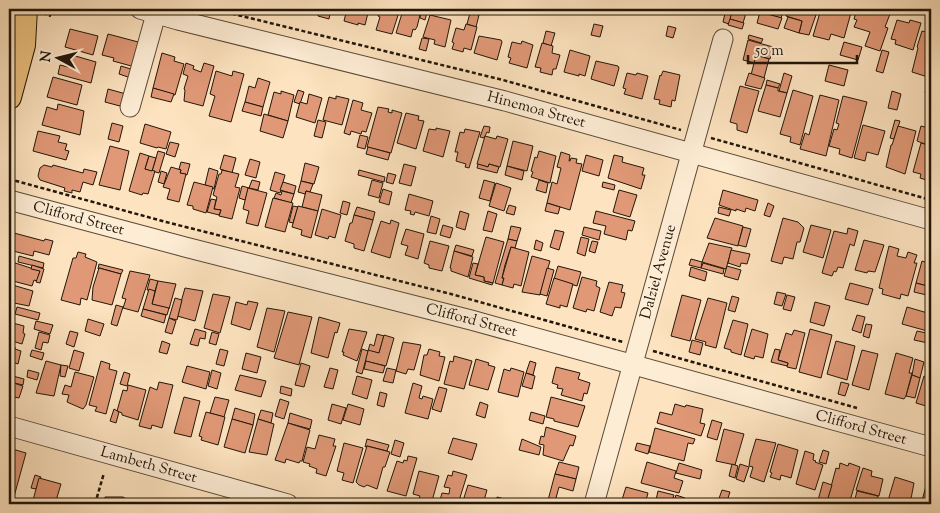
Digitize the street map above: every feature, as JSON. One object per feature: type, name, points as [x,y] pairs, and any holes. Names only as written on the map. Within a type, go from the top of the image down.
[{"type":"main road","points":[[9,97],[23,45],[25,9]]},
{"type":"main road","points":[[23,45],[42,9]]},
{"type":"street","points":[[130,107],[148,11]]},
{"type":"street","name":"Hinemoa Street","points":[[148,11],[464,90],[931,220]]},
{"type":"street","name":"Dalziel Avenue","points":[[594,504],[723,39]]},
{"type":"street","name":"Clifford Street","points":[[9,200],[411,304],[931,447]]},
{"type":"street","name":"Lambeth Street","points":[[9,426],[288,504]]},
{"type":"path","points":[[95,504],[104,473]]},
{"type":"building","points":[[320,9],[331,9],[329,19],[318,16]]},
{"type":"building","points":[[347,9],[369,9],[365,25],[344,21]]},
{"type":"building","points":[[380,9],[400,9],[392,34],[376,30]]},
{"type":"building","points":[[421,9],[420,15],[403,10]]},
{"type":"building","points":[[421,9],[428,9],[425,20],[420,18]]},
{"type":"building","points":[[726,9],[733,10],[729,24],[723,22]]},
{"type":"building","points":[[733,9],[746,13],[743,23],[730,19]]},
{"type":"building","points":[[761,9],[784,9],[781,18],[760,12]]},
{"type":"building","points":[[788,9],[818,9],[809,35],[799,33],[802,21],[786,16]]},
{"type":"building","points":[[821,9],[852,9],[844,38],[831,34],[829,40],[813,36]]},
{"type":"building","points":[[857,9],[876,9],[890,14],[885,27],[888,28],[880,51],[865,46],[870,32],[854,27],[857,20],[854,19]]},
{"type":"building","points":[[403,10],[420,15],[417,27],[415,30],[413,29],[411,37],[396,33]]},
{"type":"building","points":[[760,12],[782,18],[778,29],[757,23]]},
{"type":"building","points":[[470,13],[479,15],[476,27],[467,24]]},
{"type":"building","points":[[430,15],[451,20],[445,47],[434,44],[435,40],[423,37]]},
{"type":"building","points":[[788,17],[802,21],[799,33],[784,28]]},
{"type":"building","points":[[730,19],[744,23],[742,29],[728,25]]},
{"type":"building","points":[[897,20],[909,23],[910,20],[921,23],[913,50],[895,44],[896,40],[891,39]]},
{"type":"building","points":[[466,24],[477,27],[471,50],[464,48],[463,52],[452,49],[456,28],[464,30]]},
{"type":"building","points":[[594,24],[603,26],[600,37],[591,35]]},
{"type":"building","points":[[668,26],[676,28],[673,38],[666,36]]},
{"type":"building","points":[[70,29],[98,36],[93,55],[65,47]]},
{"type":"building","points":[[546,31],[555,33],[551,46],[543,43]]},
{"type":"building","points":[[922,31],[931,33],[931,78],[912,72]]},
{"type":"building","points":[[108,34],[142,43],[135,67],[113,61],[114,58],[102,55]]},
{"type":"building","points":[[749,35],[763,39],[761,43],[748,39]]},
{"type":"building","points":[[479,36],[501,40],[497,60],[474,53]]},
{"type":"building","points":[[422,38],[429,39],[426,51],[419,49]]},
{"type":"building","points":[[748,40],[773,47],[770,59],[756,55],[755,63],[743,60]]},
{"type":"building","points":[[522,41],[533,45],[527,68],[509,63],[511,58],[508,57],[512,42],[521,44]]},
{"type":"building","points":[[844,42],[862,47],[858,60],[840,55]]},
{"type":"building","points":[[542,43],[553,46],[552,53],[560,55],[552,75],[540,72],[541,68],[535,67]]},
{"type":"building","points":[[570,50],[590,56],[585,76],[564,72]]},
{"type":"building","points":[[882,50],[889,52],[883,73],[876,71]]},
{"type":"building","points":[[162,53],[175,57],[174,61],[184,64],[175,95],[153,88]]},
{"type":"building","points":[[72,55],[96,62],[91,83],[58,74],[60,65],[68,67]]},
{"type":"building","points":[[756,55],[769,59],[764,78],[751,75]]},
{"type":"building","points":[[596,61],[618,66],[614,86],[591,79]]},
{"type":"building","points":[[186,63],[194,66],[193,69],[201,72],[204,63],[214,66],[203,106],[184,101],[184,89],[188,76],[183,74]]},
{"type":"building","points":[[829,65],[848,70],[844,86],[825,81]]},
{"type":"building","points":[[121,66],[134,70],[131,78],[119,74]]},
{"type":"building","points":[[216,71],[232,76],[233,71],[244,74],[231,122],[209,116],[215,96],[210,94]]},
{"type":"building","points":[[663,71],[680,75],[675,101],[672,100],[671,107],[659,104],[660,100],[654,99],[660,75]]},
{"type":"building","points":[[627,73],[648,76],[642,99],[624,94],[626,89],[623,88]]},
{"type":"building","points":[[749,73],[765,78],[761,89],[745,85]]},
{"type":"building","points":[[784,73],[792,76],[787,93],[779,91]]},
{"type":"building","points":[[53,77],[82,85],[77,105],[47,97]]},
{"type":"building","points":[[258,78],[270,82],[263,107],[245,102],[249,86],[255,88]]},
{"type":"building","points":[[931,78],[931,95],[925,93]]},
{"type":"building","points":[[767,80],[780,84],[778,88],[766,85]]},
{"type":"building","points":[[766,85],[787,93],[780,117],[758,111]]},
{"type":"building","points":[[740,86],[759,91],[747,133],[737,130],[737,124],[730,122]]},
{"type":"building","points":[[153,88],[174,94],[171,102],[151,97]]},
{"type":"building","points":[[108,89],[126,94],[120,106],[105,102]]},
{"type":"building","points":[[298,90],[304,92],[300,104],[294,102]]},
{"type":"building","points":[[793,90],[813,96],[800,145],[790,142],[791,137],[780,134]]},
{"type":"building","points":[[281,91],[294,95],[288,121],[268,115],[274,92],[281,94]]},
{"type":"building","points":[[892,91],[901,94],[897,110],[888,108]]},
{"type":"building","points":[[309,94],[322,98],[315,123],[296,117],[300,102],[307,104]]},
{"type":"building","points":[[820,95],[839,100],[826,156],[800,149],[805,133],[809,135]]},
{"type":"building","points":[[336,96],[349,99],[342,125],[323,120],[329,97],[336,99]]},
{"type":"building","points":[[843,96],[867,102],[852,158],[839,154],[840,149],[829,146],[834,129],[837,130],[839,124],[836,123]]},
{"type":"building","points":[[353,100],[363,103],[361,110],[372,113],[366,132],[362,131],[361,134],[351,131],[350,135],[344,133]]},
{"type":"building","points":[[245,102],[263,107],[261,116],[242,111]]},
{"type":"building","points":[[58,104],[84,111],[80,135],[42,125],[47,107],[57,110]]},
{"type":"building","points":[[378,107],[389,109],[388,112],[392,113],[392,110],[402,113],[391,153],[367,147]]},
{"type":"building","points":[[406,113],[419,116],[418,120],[424,121],[416,149],[397,143]]},
{"type":"building","points":[[264,114],[288,121],[283,138],[260,131]]},
{"type":"building","points":[[318,120],[326,122],[322,138],[314,136]]},
{"type":"building","points":[[895,120],[900,121],[894,139],[890,138]]},
{"type":"building","points":[[112,123],[123,126],[119,142],[108,139]]},
{"type":"building","points":[[145,124],[171,132],[166,149],[140,143]]},
{"type":"building","points":[[863,125],[885,131],[878,155],[867,152],[865,161],[854,158]]},
{"type":"building","points":[[484,126],[490,127],[489,133],[487,132],[484,138],[480,137]]},
{"type":"building","points":[[898,126],[916,131],[905,174],[886,167]]},
{"type":"building","points":[[921,126],[929,128],[925,144],[917,141]]},
{"type":"building","points":[[436,128],[450,131],[443,157],[423,151],[429,129],[436,130]]},
{"type":"building","points":[[465,129],[480,132],[469,168],[465,167],[466,164],[456,161],[458,152],[455,152],[460,132],[464,133]]},
{"type":"building","points":[[38,131],[60,136],[58,142],[67,144],[65,150],[69,151],[66,160],[33,151]]},
{"type":"building","points":[[360,135],[368,137],[365,149],[357,147]]},
{"type":"building","points":[[485,136],[496,139],[497,136],[508,139],[500,167],[489,164],[488,167],[477,164]]},
{"type":"building","points":[[513,141],[533,146],[527,171],[507,166]]},
{"type":"building","points":[[170,142],[179,144],[175,157],[166,154]]},
{"type":"building","points":[[921,143],[931,146],[930,181],[920,178],[921,174],[913,172]]},
{"type":"building","points":[[110,146],[129,151],[120,190],[99,185]]},
{"type":"building","points":[[368,147],[390,153],[388,160],[366,154]]},
{"type":"building","points":[[158,151],[165,153],[159,173],[152,171]]},
{"type":"building","points":[[539,151],[556,156],[550,183],[531,177],[535,157],[537,158]]},
{"type":"building","points":[[561,152],[570,155],[569,161],[571,158],[577,159],[576,163],[582,164],[570,210],[547,203],[552,182],[557,184],[561,168],[557,167]]},
{"type":"building","points":[[140,153],[149,156],[145,169],[155,171],[148,194],[143,193],[142,195],[129,191]]},
{"type":"building","points":[[224,155],[236,158],[232,173],[220,169]]},
{"type":"building","points":[[586,155],[603,160],[599,176],[582,171]]},
{"type":"building","points":[[614,155],[623,157],[622,162],[644,168],[642,175],[645,175],[641,189],[608,178]]},
{"type":"building","points":[[149,156],[156,158],[152,171],[145,169]]},
{"type":"building","points":[[250,159],[260,162],[256,178],[245,175]]},
{"type":"building","points":[[181,162],[190,164],[187,175],[180,173]]},
{"type":"building","points":[[305,163],[319,167],[314,184],[301,181]]},
{"type":"building","points":[[404,164],[416,167],[411,186],[399,183]]},
{"type":"building","points":[[478,164],[488,167],[489,164],[499,167],[497,173],[477,168]]},
{"type":"building","points":[[44,165],[52,167],[53,165],[83,173],[84,169],[97,172],[93,185],[83,182],[80,192],[72,190],[72,193],[64,191],[65,188],[40,180],[38,176],[40,168]]},
{"type":"building","points":[[507,166],[524,171],[522,180],[505,175]]},
{"type":"building","points":[[171,167],[181,170],[180,173],[186,174],[179,202],[167,199],[170,189],[163,187]]},
{"type":"building","points":[[209,168],[218,171],[214,189],[205,185]]},
{"type":"building","points":[[222,170],[239,174],[235,187],[240,188],[232,219],[219,216],[221,210],[214,209],[217,197],[213,195]]},
{"type":"building","points":[[359,170],[385,177],[384,182],[358,175]]},
{"type":"building","points":[[161,171],[167,173],[164,184],[158,182]]},
{"type":"building","points":[[275,172],[285,175],[280,193],[270,190]]},
{"type":"building","points":[[388,173],[396,175],[393,184],[386,182]]},
{"type":"building","points":[[252,180],[260,182],[258,190],[249,188]]},
{"type":"building","points":[[372,180],[383,183],[379,198],[368,195]]},
{"type":"building","points":[[484,180],[495,183],[490,201],[479,198]]},
{"type":"building","points":[[539,180],[548,183],[546,193],[536,190]]},
{"type":"building","points":[[301,181],[313,184],[310,192],[306,191],[305,194],[298,192]]},
{"type":"building","points":[[194,182],[213,187],[206,213],[187,205]]},
{"type":"building","points":[[283,182],[296,186],[294,194],[280,190]]},
{"type":"building","points":[[603,182],[615,185],[614,190],[602,187]]},
{"type":"building","points":[[496,183],[511,188],[504,211],[489,206]]},
{"type":"building","points":[[242,186],[249,188],[245,200],[239,198]]},
{"type":"building","points":[[248,188],[267,193],[258,226],[246,223],[249,211],[243,209]]},
{"type":"building","points":[[383,189],[392,192],[389,205],[379,202]]},
{"type":"building","points":[[619,190],[637,195],[630,217],[613,212]]},
{"type":"building","points":[[723,190],[758,200],[755,211],[746,208],[745,212],[736,209],[736,211],[719,205]]},
{"type":"building","points":[[282,191],[294,194],[291,203],[274,198],[276,193],[281,195]]},
{"type":"building","points":[[306,191],[322,195],[318,211],[302,207]]},
{"type":"building","points":[[409,194],[433,201],[429,216],[415,212],[414,215],[410,214],[411,211],[405,210]]},
{"type":"building","points":[[273,198],[293,203],[285,232],[265,227]]},
{"type":"building","points":[[211,199],[216,200],[214,209],[221,210],[219,215],[207,212]]},
{"type":"building","points":[[343,201],[350,203],[347,215],[340,213]]},
{"type":"building","points":[[547,203],[560,207],[558,214],[545,211]]},
{"type":"building","points":[[768,203],[774,206],[770,217],[764,215]]},
{"type":"building","points":[[509,205],[516,207],[514,215],[506,213]]},
{"type":"building","points":[[293,206],[298,207],[293,223],[289,222]]},
{"type":"building","points":[[298,206],[318,211],[311,238],[301,235],[302,230],[292,227]]},
{"type":"building","points":[[357,207],[375,212],[373,220],[354,215]]},
{"type":"building","points":[[719,207],[731,210],[729,216],[718,213]]},
{"type":"building","points":[[322,209],[341,215],[335,238],[329,236],[328,239],[315,235]]},
{"type":"building","points":[[460,211],[469,214],[465,230],[456,227]]},
{"type":"building","points":[[488,211],[497,214],[492,232],[483,230]]},
{"type":"building","points":[[596,211],[635,221],[632,231],[628,230],[626,240],[604,234],[606,226],[593,223]]},
{"type":"building","points":[[354,215],[373,220],[364,251],[354,248],[354,244],[345,241]]},
{"type":"building","points":[[431,216],[440,219],[436,234],[427,232]]},
{"type":"building","points":[[715,218],[743,226],[738,246],[707,238]]},
{"type":"building","points":[[783,218],[798,222],[804,228],[800,242],[797,242],[793,259],[784,257],[782,264],[771,261]]},
{"type":"building","points":[[391,220],[399,223],[390,258],[371,252],[381,221],[390,224]]},
{"type":"building","points":[[443,225],[453,228],[450,238],[440,235]]},
{"type":"building","points":[[811,225],[831,230],[823,258],[803,252]]},
{"type":"building","points":[[511,226],[521,228],[517,241],[508,239]]},
{"type":"building","points":[[584,227],[601,231],[599,240],[582,235]]},
{"type":"building","points":[[743,227],[751,229],[746,247],[738,245]]},
{"type":"building","points":[[848,228],[858,231],[854,246],[850,244],[843,268],[838,267],[832,276],[822,273],[834,231],[847,234]]},
{"type":"building","points":[[406,229],[424,234],[418,259],[405,255],[408,246],[401,244]]},
{"type":"building","points":[[555,230],[564,232],[559,250],[550,247]]},
{"type":"building","points":[[14,233],[44,241],[45,239],[53,241],[49,255],[34,251],[33,256],[9,250],[10,240],[13,240]]},
{"type":"building","points":[[486,237],[504,242],[493,283],[484,281],[484,277],[475,275]]},
{"type":"building","points":[[581,237],[589,239],[585,256],[577,253]]},
{"type":"building","points":[[508,239],[517,241],[515,248],[511,247],[505,265],[502,285],[495,283]]},
{"type":"building","points":[[536,240],[543,243],[541,251],[534,249]]},
{"type":"building","points":[[864,240],[884,245],[875,272],[868,271],[867,273],[855,270]]},
{"type":"building","points":[[430,241],[449,246],[442,271],[429,268],[429,265],[424,263]]},
{"type":"building","points":[[592,241],[598,242],[595,253],[589,251]]},
{"type":"building","points":[[709,243],[732,248],[726,269],[702,262]]},
{"type":"building","points":[[456,245],[474,250],[472,256],[454,251]]},
{"type":"building","points":[[889,246],[899,249],[897,256],[906,258],[908,252],[917,255],[914,263],[917,263],[908,296],[901,294],[900,299],[882,294],[883,289],[879,288]]},
{"type":"building","points":[[511,247],[529,252],[521,286],[514,284],[513,288],[502,285],[504,278],[502,278]]},
{"type":"building","points":[[731,250],[750,254],[747,264],[741,263],[740,267],[728,263]]},
{"type":"building","points":[[454,251],[473,257],[468,277],[451,271]]},
{"type":"building","points":[[78,252],[86,254],[85,257],[97,262],[87,300],[81,298],[80,305],[61,300],[73,258],[76,258]]},
{"type":"building","points":[[19,256],[44,263],[43,268],[18,262]]},
{"type":"building","points":[[532,256],[550,261],[540,295],[522,292]]},
{"type":"building","points":[[691,259],[702,262],[701,268],[689,265]]},
{"type":"building","points":[[9,261],[40,271],[37,281],[34,280],[32,286],[9,280]]},
{"type":"building","points":[[922,261],[931,264],[931,287],[916,283]]},
{"type":"building","points":[[473,263],[478,264],[475,275],[484,277],[484,281],[493,283],[492,285],[469,278]]},
{"type":"building","points":[[703,263],[724,269],[723,274],[701,268]]},
{"type":"building","points":[[99,264],[123,270],[121,274],[98,269]]},
{"type":"building","points":[[32,265],[44,269],[40,283],[36,282],[40,271],[31,269]]},
{"type":"building","points":[[558,266],[581,272],[577,286],[554,279]]},
{"type":"building","points":[[727,266],[741,270],[738,280],[724,276]]},
{"type":"building","points":[[691,267],[707,272],[705,281],[689,276]]},
{"type":"building","points":[[99,268],[121,274],[112,305],[92,300],[93,287]]},
{"type":"building","points":[[547,268],[554,270],[547,296],[540,294]]},
{"type":"building","points":[[130,271],[150,275],[138,312],[123,308],[126,299],[122,298]]},
{"type":"building","points":[[582,277],[597,281],[596,286],[600,288],[594,311],[587,309],[586,312],[573,308]]},
{"type":"building","points":[[554,278],[573,284],[567,307],[560,305],[560,308],[546,304]]},
{"type":"building","points":[[150,279],[158,281],[155,291],[147,290]]},
{"type":"building","points":[[158,281],[176,284],[169,309],[152,304]]},
{"type":"building","points":[[609,282],[623,285],[621,292],[625,293],[621,308],[615,307],[612,316],[600,312]]},
{"type":"building","points":[[850,283],[873,289],[868,305],[845,299]]},
{"type":"building","points":[[916,283],[931,287],[931,296],[914,292]]},
{"type":"building","points":[[9,284],[33,291],[29,306],[9,302]]},
{"type":"building","points":[[185,288],[203,291],[195,321],[177,316]]},
{"type":"building","points":[[149,289],[155,291],[152,304],[169,308],[167,315],[143,309]]},
{"type":"building","points":[[777,292],[786,294],[782,306],[774,304]]},
{"type":"building","points":[[213,294],[230,297],[220,333],[204,328]]},
{"type":"building","points":[[682,295],[701,300],[690,341],[671,336]]},
{"type":"building","points":[[787,295],[795,297],[791,311],[783,309]]},
{"type":"building","points":[[732,296],[739,298],[735,312],[728,310]]},
{"type":"building","points":[[175,298],[182,300],[177,320],[169,318]]},
{"type":"building","points":[[708,298],[727,303],[716,348],[705,345],[706,342],[695,339]]},
{"type":"building","points":[[248,301],[258,303],[250,330],[231,324],[236,302],[247,305]]},
{"type":"building","points":[[815,302],[830,306],[824,326],[810,322]]},
{"type":"building","points":[[116,305],[123,307],[117,326],[111,324]]},
{"type":"building","points":[[17,307],[40,313],[38,320],[15,314]]},
{"type":"building","points":[[907,307],[931,314],[931,332],[902,324]]},
{"type":"building","points":[[267,308],[285,311],[274,352],[257,347]]},
{"type":"building","points":[[143,309],[166,315],[164,323],[141,316]]},
{"type":"building","points":[[288,312],[312,317],[299,365],[274,358]]},
{"type":"building","points":[[857,315],[865,317],[861,333],[852,330]]},
{"type":"building","points":[[319,317],[340,323],[337,333],[335,332],[328,358],[311,353]]},
{"type":"building","points":[[169,318],[176,321],[172,334],[165,332]]},
{"type":"building","points":[[88,319],[104,324],[100,336],[85,331]]},
{"type":"building","points":[[733,320],[748,324],[741,355],[724,348]]},
{"type":"building","points":[[36,321],[53,325],[50,334],[34,329]]},
{"type":"building","points":[[9,322],[24,326],[23,333],[25,334],[22,344],[9,340]]},
{"type":"building","points":[[866,324],[872,325],[869,338],[863,336]]},
{"type":"building","points":[[195,329],[206,332],[205,339],[200,338],[198,346],[190,344]]},
{"type":"building","points":[[349,329],[367,332],[357,361],[343,355],[344,352],[342,352]]},
{"type":"building","points":[[752,329],[768,334],[763,358],[755,356],[754,359],[744,356]]},
{"type":"building","points":[[810,329],[832,335],[821,378],[799,372]]},
{"type":"building","points":[[794,330],[805,333],[796,369],[787,367],[788,363],[778,360],[786,333],[792,335]]},
{"type":"building","points":[[70,331],[78,333],[74,347],[66,344]]},
{"type":"building","points":[[917,331],[931,334],[928,343],[914,340]]},
{"type":"building","points":[[39,332],[50,335],[48,343],[43,342],[41,350],[35,348]]},
{"type":"building","points":[[212,332],[219,334],[216,345],[209,343]]},
{"type":"building","points":[[377,334],[384,336],[379,353],[368,351],[370,344],[374,346]]},
{"type":"building","points":[[384,335],[394,338],[386,366],[365,361],[368,350],[379,353]]},
{"type":"building","points":[[692,340],[703,343],[700,355],[689,352]]},
{"type":"building","points":[[162,341],[170,344],[167,354],[159,352]]},
{"type":"building","points":[[836,341],[855,346],[847,380],[827,374]]},
{"type":"building","points":[[403,342],[421,345],[414,370],[408,369],[406,374],[396,371]]},
{"type":"building","points":[[9,345],[21,351],[18,364],[9,361]]},
{"type":"building","points":[[220,349],[228,351],[224,366],[216,364]]},
{"type":"building","points":[[362,349],[368,351],[362,374],[356,372]]},
{"type":"building","points":[[429,349],[440,352],[439,356],[445,357],[439,381],[420,375],[424,355],[427,355]]},
{"type":"building","points":[[775,349],[780,350],[778,360],[788,363],[787,366],[771,362]]},
{"type":"building","points":[[32,350],[44,353],[42,360],[30,356]]},
{"type":"building","points":[[74,350],[84,353],[79,371],[69,368]]},
{"type":"building","points":[[862,350],[878,354],[869,390],[852,385]]},
{"type":"building","points":[[246,353],[261,357],[257,373],[242,369]]},
{"type":"building","points":[[896,353],[913,358],[909,373],[912,373],[904,399],[885,394]]},
{"type":"building","points":[[454,356],[472,361],[464,389],[444,384],[450,361],[453,362]]},
{"type":"building","points":[[476,359],[495,367],[488,390],[469,385]]},
{"type":"building","points":[[915,359],[924,362],[920,378],[912,375]]},
{"type":"building","points":[[46,361],[61,365],[54,396],[36,393]]},
{"type":"building","points":[[101,361],[110,364],[109,369],[117,371],[106,414],[95,411],[97,407],[89,405]]},
{"type":"building","points":[[366,361],[385,366],[383,373],[364,369]]},
{"type":"building","points":[[530,361],[536,363],[533,375],[526,373]]},
{"type":"building","points":[[301,363],[310,366],[304,387],[295,385]]},
{"type":"building","points":[[61,365],[68,366],[65,377],[60,376]]},
{"type":"building","points":[[187,366],[210,372],[206,389],[182,382]]},
{"type":"building","points":[[556,367],[580,373],[578,379],[590,383],[587,394],[584,393],[582,401],[561,395],[563,389],[557,388],[558,385],[552,383]]},
{"type":"building","points":[[330,368],[338,370],[333,389],[324,387]]},
{"type":"building","points":[[387,368],[396,370],[393,383],[383,381]]},
{"type":"building","points":[[511,368],[524,372],[518,397],[498,392],[504,369],[510,371]]},
{"type":"building","points":[[28,370],[39,373],[37,380],[27,377]]},
{"type":"building","points":[[212,370],[221,373],[217,389],[208,386]]},
{"type":"building","points":[[75,372],[94,377],[86,405],[83,409],[67,402],[69,395],[62,394],[65,385],[71,387]]},
{"type":"building","points":[[124,372],[130,374],[127,386],[120,384]]},
{"type":"building","points":[[526,373],[535,376],[532,389],[522,386]]},
{"type":"building","points":[[9,375],[24,379],[23,385],[10,382],[9,385]]},
{"type":"building","points":[[240,375],[266,381],[261,397],[235,390]]},
{"type":"building","points":[[912,375],[920,378],[915,398],[906,396]]},
{"type":"building","points":[[357,376],[372,380],[367,399],[352,394]]},
{"type":"building","points":[[924,376],[931,378],[931,403],[927,402],[926,406],[916,403]]},
{"type":"building","points":[[10,382],[23,386],[19,398],[9,396]]},
{"type":"building","points":[[159,382],[173,385],[162,428],[152,425],[151,429],[139,426],[150,387],[157,390]]},
{"type":"building","points":[[841,382],[849,384],[845,396],[838,394]]},
{"type":"building","points":[[413,383],[422,386],[419,398],[422,399],[423,396],[433,399],[428,419],[405,413]]},
{"type":"building","points":[[128,385],[146,390],[138,420],[122,415],[122,413],[117,411],[123,390],[127,391]]},
{"type":"building","points":[[281,386],[292,389],[291,396],[280,393]]},
{"type":"building","points":[[439,387],[447,389],[441,412],[432,409]]},
{"type":"building","points":[[380,392],[387,394],[384,407],[377,405]]},
{"type":"building","points":[[184,397],[200,401],[191,437],[174,433]]},
{"type":"building","points":[[215,397],[229,400],[224,417],[210,413]]},
{"type":"building","points":[[551,397],[585,406],[578,427],[546,417]]},
{"type":"building","points":[[280,399],[289,402],[284,419],[275,416]]},
{"type":"building","points":[[480,402],[488,405],[485,418],[476,415]]},
{"type":"building","points":[[332,404],[346,408],[341,424],[328,420]]},
{"type":"building","points":[[348,404],[364,409],[360,425],[343,420]]},
{"type":"building","points":[[675,404],[703,409],[700,423],[705,424],[701,436],[657,423],[660,412],[672,415]]},
{"type":"building","points":[[235,408],[255,414],[253,425],[232,419]]},
{"type":"building","points":[[114,409],[119,412],[116,423],[110,421]]},
{"type":"building","points":[[261,410],[273,413],[271,423],[258,419]]},
{"type":"building","points":[[206,412],[225,417],[218,445],[201,440],[202,437],[199,436]]},
{"type":"building","points":[[531,412],[545,416],[543,424],[529,420]]},
{"type":"building","points":[[290,413],[312,420],[310,429],[288,423]]},
{"type":"building","points":[[232,419],[253,425],[245,453],[224,447]]},
{"type":"building","points":[[258,419],[274,424],[267,455],[249,452]]},
{"type":"building","points":[[712,420],[722,423],[717,440],[707,437]]},
{"type":"building","points":[[288,423],[310,430],[302,461],[299,463],[286,459],[285,463],[275,460]]},
{"type":"building","points":[[546,427],[576,436],[573,446],[570,445],[563,461],[543,455],[544,445],[539,444],[541,436],[544,437]]},
{"type":"building","points":[[655,428],[695,439],[693,444],[688,443],[684,461],[649,452]]},
{"type":"building","points":[[724,429],[744,434],[735,465],[716,461]]},
{"type":"building","points":[[319,435],[335,439],[333,446],[336,446],[326,476],[316,473],[317,469],[303,462],[307,447],[315,449]]},
{"type":"building","points":[[453,438],[477,444],[472,460],[448,453]]},
{"type":"building","points":[[367,439],[389,445],[387,451],[365,447]]},
{"type":"building","points":[[522,439],[541,447],[539,455],[519,450]]},
{"type":"building","points":[[756,439],[776,443],[764,482],[750,477],[753,467],[749,466],[750,459]]},
{"type":"building","points":[[395,440],[404,443],[400,457],[391,454]]},
{"type":"building","points":[[344,443],[363,448],[353,483],[342,480],[344,473],[337,471]]},
{"type":"building","points":[[637,443],[650,446],[648,454],[635,450]]},
{"type":"building","points":[[778,444],[798,450],[791,478],[781,475],[780,480],[770,477]]},
{"type":"building","points":[[367,446],[390,452],[385,467],[383,467],[377,489],[367,485],[364,487],[356,482]]},
{"type":"building","points":[[9,448],[26,453],[12,504],[9,504]]},
{"type":"building","points":[[823,450],[829,452],[826,464],[819,462]]},
{"type":"building","points":[[805,451],[814,454],[813,460],[823,465],[815,490],[796,484]]},
{"type":"building","points":[[408,456],[417,458],[406,496],[387,491],[397,461],[403,463],[404,460],[407,461]]},
{"type":"building","points":[[559,462],[579,467],[576,479],[555,474]]},
{"type":"building","points":[[647,462],[676,471],[674,478],[683,481],[679,493],[641,483]]},
{"type":"building","points":[[679,463],[702,470],[700,479],[676,473]]},
{"type":"building","points":[[840,463],[848,466],[849,463],[860,467],[849,504],[828,504],[836,468],[839,469]]},
{"type":"building","points":[[732,464],[738,466],[735,478],[729,476]]},
{"type":"building","points":[[740,464],[749,467],[744,482],[736,479]]},
{"type":"building","points":[[863,468],[872,471],[871,476],[883,479],[879,496],[856,490]]},
{"type":"building","points":[[419,471],[439,476],[432,501],[419,498],[420,496],[413,494]]},
{"type":"building","points":[[453,471],[467,475],[458,504],[439,504],[442,493],[449,494],[450,488],[444,487],[448,475],[452,476]]},
{"type":"building","points":[[555,474],[576,479],[573,491],[559,487],[556,498],[570,504],[547,504]]},
{"type":"building","points":[[35,475],[41,477],[36,489],[31,488]]},
{"type":"building","points":[[895,477],[914,483],[910,504],[887,504]]},
{"type":"building","points":[[39,478],[61,484],[55,504],[32,504]]},
{"type":"building","points":[[823,482],[832,485],[828,504],[817,504]]},
{"type":"building","points":[[931,483],[931,504],[921,504],[926,486],[930,487]]},
{"type":"building","points":[[468,485],[487,490],[483,504],[462,504]]},
{"type":"building","points":[[626,487],[648,493],[645,504],[621,503]]},
{"type":"building","points":[[722,490],[730,492],[726,504],[717,504]]},
{"type":"building","points":[[658,491],[674,495],[671,504],[656,500]]},
{"type":"building","points":[[857,491],[878,496],[876,504],[854,503]]},
{"type":"building","points":[[676,495],[685,498],[683,504],[673,504]]},
{"type":"building","points":[[105,497],[123,497],[135,504],[98,504],[99,501],[104,502]]},
{"type":"building","points":[[497,497],[516,502],[515,504],[495,504]]}]
